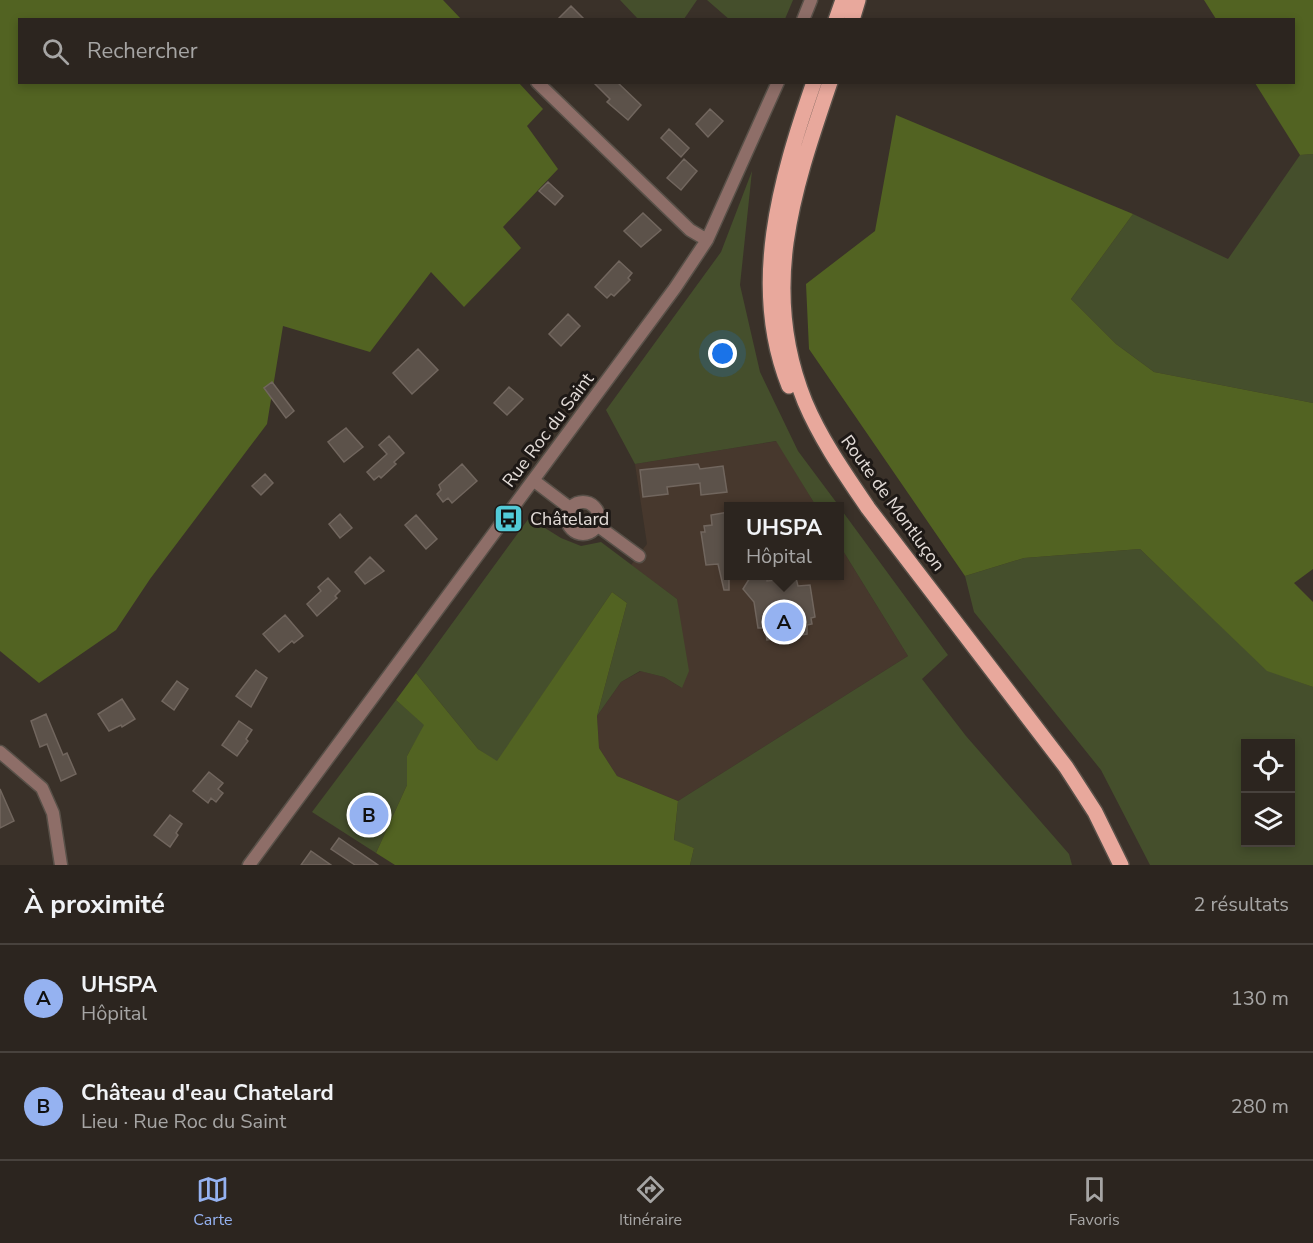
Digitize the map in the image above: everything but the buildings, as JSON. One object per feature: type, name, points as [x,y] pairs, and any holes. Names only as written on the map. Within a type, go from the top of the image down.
[{"type":"main road","points":[[837,18],[843,0]]},
{"type":"main road","points":[[853,18],[858,0]]},
{"type":"main road","name":"Route de Montluçon","points":[[813,84],[786,172],[775,224],[770,266],[774,329],[787,382],[807,430],[829,467],[875,533],[1056,770],[1088,819],[1110,865]]},
{"type":"main road","name":"Route de Montluçon","points":[[829,84],[798,184],[784,253],[783,307],[796,378],[815,422],[841,469],[868,508],[1066,767],[1095,812],[1121,865]]},
{"type":"street","points":[[804,18],[811,0]]},
{"type":"street","points":[[539,84],[690,230],[707,240]]},
{"type":"street","name":"Rue Roc du Saint","points":[[249,865],[664,303],[707,240],[777,84]]},
{"type":"street","points":[[534,480],[570,508]]},
{"type":"street","points":[[585,501],[595,506],[600,515],[598,526],[584,534],[574,532],[567,523],[570,508],[574,504],[585,501]]},
{"type":"street","points":[[598,526],[639,556]]},
{"type":"street","points":[[0,752],[42,788],[53,813],[61,865]]},
{"type":"shaded area","points":[[777,441],[814,502],[724,502],[724,580],[844,580],[844,552],[908,656],[678,801],[617,776],[599,748],[597,716],[621,682],[641,671],[664,677],[682,688],[677,599],[631,565],[647,544],[635,464]]},
{"type":"green space","points":[[0,0],[443,0],[460,18],[18,18],[18,84],[520,84],[543,109],[527,126],[558,169],[503,227],[521,248],[464,307],[431,272],[370,352],[283,326],[267,424],[150,579],[116,630],[39,683],[0,651]]},
{"type":"green space","points":[[620,0],[697,0],[685,18],[637,18]]},
{"type":"green space","points":[[707,0],[793,0],[785,18],[728,18]]},
{"type":"green space","points":[[1204,0],[1313,0],[1313,154],[1300,155],[1256,84],[1295,84],[1295,18],[1215,18]]},
{"type":"green space","points":[[896,115],[1133,214],[1071,299],[1116,344],[1154,372],[1313,403],[1313,569],[1294,583],[1313,602],[1313,687],[1267,671],[1140,549],[1024,558],[965,576],[809,349],[806,284],[875,231]]},
{"type":"green space","points":[[1313,154],[1313,403],[1154,372],[1116,344],[1071,299],[1133,214],[1228,259],[1300,155]]},
{"type":"green space","points":[[752,171],[740,285],[760,372],[798,451],[836,502],[814,502],[776,441],[635,464],[606,410],[721,252]]},
{"type":"green space","points":[[844,513],[948,655],[922,679],[966,736],[1069,854],[1072,865],[690,865],[694,848],[674,841],[678,801],[908,656],[844,552]]},
{"type":"green space","points":[[529,518],[561,538],[581,546],[601,542],[677,599],[689,671],[682,688],[664,677],[640,671],[621,682],[597,716],[627,603],[612,592],[497,762],[478,749],[416,673]]},
{"type":"green space","points":[[1140,549],[1267,670],[1313,687],[1313,865],[1150,865],[1101,770],[974,612],[965,576],[1024,558]]},
{"type":"green space","points":[[612,592],[627,603],[597,716],[599,748],[617,776],[678,801],[674,840],[694,848],[690,865],[395,865],[376,853],[407,785],[407,756],[424,725],[396,700],[416,673],[478,749],[497,761]]},
{"type":"green space","points":[[396,700],[425,725],[407,756],[407,785],[376,853],[312,812]]},
{"type":"place","name":"Châtelard","points":[[509,519]]},
{"type":"place","name":"UHSPA","points":[[784,622]]},
{"type":"place","name":"Château d'eau Chatelard","points":[[369,815]]}]
